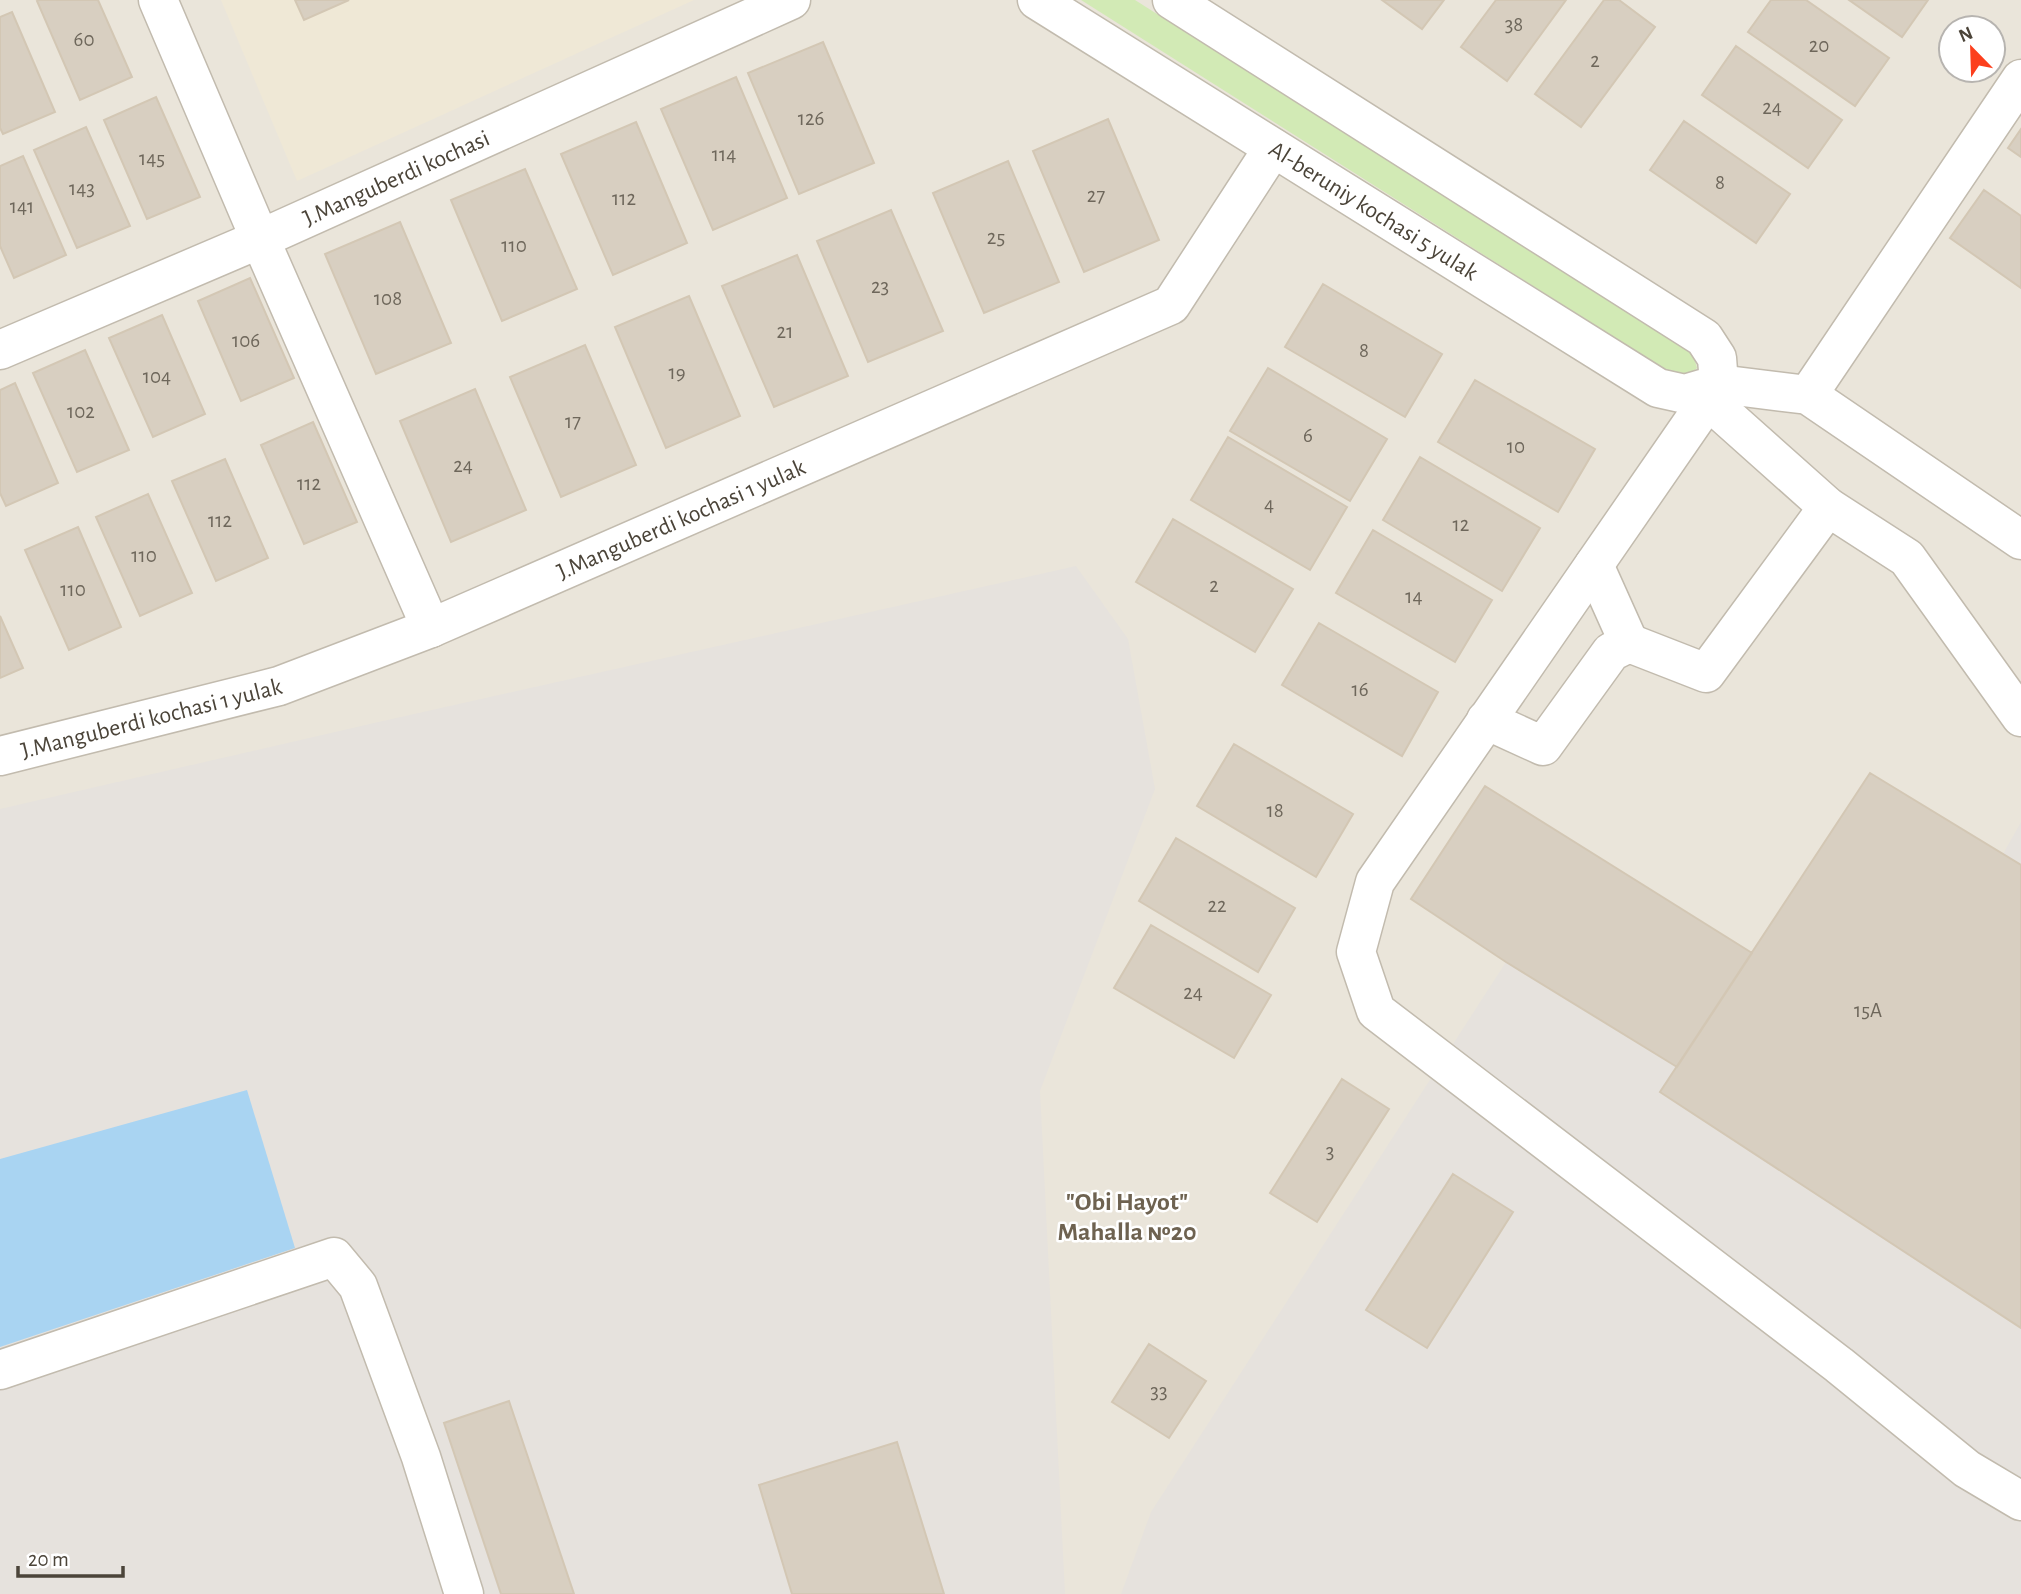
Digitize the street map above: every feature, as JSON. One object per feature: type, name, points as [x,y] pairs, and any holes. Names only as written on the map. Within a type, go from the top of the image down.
[{"type":"street","points":[[158,0],[431,628]]},
{"type":"street","name":"J.Manguberdi kochasi","points":[[0,350],[260,239],[791,0]]},
{"type":"street","name":"Al-beruniy kochasi 5 yulak","points":[[1037,0],[1658,388],[1685,394],[1714,392],[1808,395],[2021,541]]},
{"type":"street","points":[[1172,0],[1704,338],[1717,358],[1714,392],[1375,882],[1356,952],[1376,1011],[1839,1365],[1967,1469],[2021,1501]]},
{"type":"street","points":[[1808,395],[2021,79]]},
{"type":"street","name":"J.Manguberdi kochasi 1 yulak","points":[[0,756],[279,686],[431,628],[1171,305],[1273,148]]},
{"type":"street","points":[[1714,392],[1828,507],[1906,558],[2021,717]]},
{"type":"street","points":[[1594,565],[1629,643],[1706,673],[1828,507]]},
{"type":"street","points":[[1486,720],[1543,746],[1611,652],[1629,643]]},
{"type":"street","points":[[0,1370],[334,1257],[358,1286],[421,1457],[464,1594]]},
{"type":"shaded area","points":[[0,0],[2021,0],[2021,1594],[0,1594]]},
{"type":"shaded area","points":[[221,0],[694,0],[297,181]]},
{"type":"shaded area","points":[[1076,566],[1128,639],[1155,789],[1040,1091],[1065,1594],[0,1594],[0,809]]},
{"type":"shaded area","points":[[1870,773],[2003,854],[2021,822],[2021,1594],[1121,1594],[1151,1512],[1506,962],[1677,1066]]},
{"type":"green space","points":[[1081,0],[1135,0],[1693,354],[1697,368],[1688,376],[1672,374]]},
{"type":"water","points":[[247,1090],[295,1248],[0,1347],[0,1159]]},
{"type":"building","points":[[98,0],[132,77],[80,100],[37,1]]},
{"type":"building","points":[[295,0],[349,0],[304,20]]},
{"type":"building","points":[[1382,0],[1444,0],[1422,29]]},
{"type":"building","points":[[1496,0],[1566,0],[1507,81],[1461,47]]},
{"type":"building","points":[[1604,0],[1619,0],[1655,27],[1581,127],[1535,94]]},
{"type":"building","points":[[1771,0],[1806,0],[1889,58],[1855,106],[1748,32]]},
{"type":"building","points":[[1849,0],[1928,0],[1902,37]]},
{"type":"building","points":[[12,12],[55,112],[3,134],[0,128],[0,17]]},
{"type":"building","points":[[823,42],[874,163],[799,194],[748,73]]},
{"type":"building","points":[[1736,46],[1842,120],[1808,168],[1702,95]]},
{"type":"building","points":[[736,77],[787,198],[713,230],[661,109]]},
{"type":"building","points":[[156,97],[200,197],[147,219],[104,120]]},
{"type":"building","points":[[1108,119],[1159,240],[1084,272],[1033,151]]},
{"type":"building","points":[[1684,121],[1790,194],[1756,243],[1650,170]]},
{"type":"building","points":[[636,122],[687,243],[613,275],[561,154]]},
{"type":"building","points":[[86,127],[130,226],[77,248],[34,150]]},
{"type":"building","points":[[2021,129],[2021,157],[2008,148]]},
{"type":"building","points":[[23,156],[66,255],[14,278],[0,246],[0,166]]},
{"type":"building","points":[[1008,161],[1059,282],[984,313],[933,193]]},
{"type":"building","points":[[525,169],[577,289],[502,321],[451,200]]},
{"type":"building","points":[[1984,190],[2021,216],[2021,288],[1950,238]]},
{"type":"building","points":[[891,210],[943,331],[868,362],[817,241]]},
{"type":"building","points":[[400,222],[451,343],[376,374],[325,254]]},
{"type":"building","points":[[797,255],[848,376],[774,407],[722,286]]},
{"type":"building","points":[[250,278],[294,378],[241,401],[198,301]]},
{"type":"building","points":[[1323,284],[1442,354],[1405,417],[1285,347]]},
{"type":"building","points":[[689,296],[740,416],[666,448],[615,327]]},
{"type":"building","points":[[162,315],[205,414],[153,437],[109,338]]},
{"type":"building","points":[[585,345],[636,465],[561,497],[510,377]]},
{"type":"building","points":[[85,350],[129,450],[77,472],[33,373]]},
{"type":"building","points":[[1268,368],[1387,439],[1350,501],[1230,431]]},
{"type":"building","points":[[1475,380],[1595,449],[1558,512],[1438,442]]},
{"type":"building","points":[[15,383],[58,483],[6,506],[0,493],[0,390]]},
{"type":"building","points":[[475,389],[526,510],[451,542],[400,421]]},
{"type":"building","points":[[313,422],[357,522],[304,544],[261,445]]},
{"type":"building","points":[[1228,437],[1347,507],[1310,570],[1191,500]]},
{"type":"building","points":[[1420,457],[1540,528],[1502,591],[1383,520]]},
{"type":"building","points":[[225,459],[268,558],[216,581],[172,481]]},
{"type":"building","points":[[148,494],[192,593],[140,616],[96,517]]},
{"type":"building","points":[[1173,519],[1293,589],[1255,652],[1136,582]]},
{"type":"building","points":[[78,527],[121,627],[69,650],[25,550]]},
{"type":"building","points":[[1373,530],[1492,600],[1455,662],[1336,593]]},
{"type":"building","points":[[0,616],[23,668],[0,678]]},
{"type":"building","points":[[1319,623],[1438,692],[1402,756],[1282,685]]},
{"type":"building","points":[[1234,744],[1353,814],[1316,877],[1197,806]]},
{"type":"building","points":[[1870,773],[2021,865],[2021,1328],[1660,1092]]},
{"type":"building","points":[[1485,786],[1752,953],[1677,1067],[1506,962],[1411,899]]},
{"type":"building","points":[[1176,838],[1295,908],[1258,972],[1139,901]]},
{"type":"building","points":[[1151,925],[1271,995],[1234,1058],[1114,988]]},
{"type":"building","points":[[1342,1079],[1389,1109],[1317,1222],[1270,1193]]},
{"type":"building","points":[[1453,1174],[1513,1212],[1427,1348],[1366,1310]]},
{"type":"building","points":[[1149,1344],[1206,1381],[1169,1438],[1112,1402]]},
{"type":"building","points":[[509,1401],[574,1594],[501,1594],[444,1423]]},
{"type":"building","points":[[897,1442],[944,1594],[792,1594],[759,1485]]},
{"type":"district","name":"\"Obi Hayot\" Mahalla №20","points":[[1127,1216]]}]
